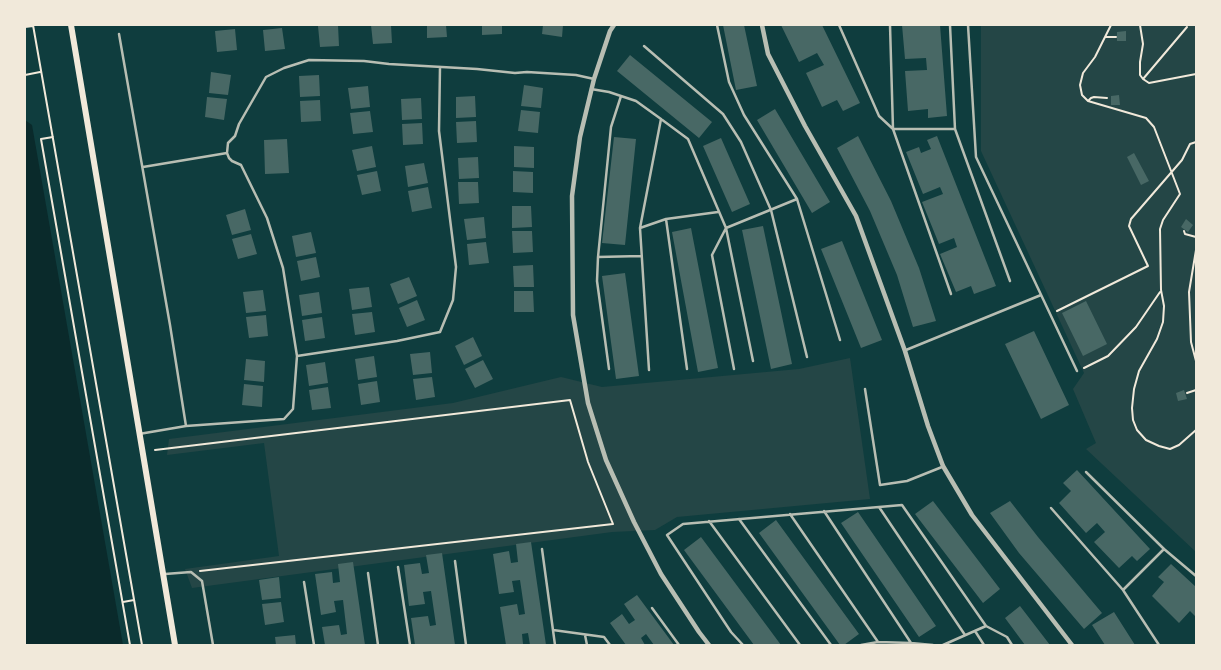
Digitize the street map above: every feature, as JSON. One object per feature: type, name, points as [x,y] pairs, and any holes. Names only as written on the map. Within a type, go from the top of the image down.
[{"type":"main road","points":[[71,25],[175,645]]},
{"type":"street","points":[[614,25],[610,31],[594,79],[580,137],[572,196],[573,315],[588,403],[606,460],[634,522],[661,574],[709,645]]},
{"type":"street","points":[[762,25],[768,54],[805,126],[856,216],[905,351],[928,426],[944,466],[972,515],[1072,645]]},
{"type":"lane","points":[[717,25],[729,82],[744,115],[797,199],[840,340]]},
{"type":"lane","points":[[838,25],[879,116],[893,129],[955,129]]},
{"type":"lane","points":[[890,25],[893,129],[951,294]]},
{"type":"lane","points":[[950,25],[955,129],[1010,281]]},
{"type":"lane","points":[[968,25],[976,157],[1077,371]]},
{"type":"lane","points":[[119,34],[186,426]]},
{"type":"lane","points":[[644,46],[723,114],[742,142],[771,210],[807,357]]},
{"type":"lane","points":[[139,434],[186,426],[284,419],[294,409],[297,356],[282,268],[267,218],[241,165],[232,162],[227,153],[228,143],[235,136],[239,124],[266,77],[284,68],[309,60],[364,61],[515,73],[576,75],[594,79]]},
{"type":"lane","points":[[297,356],[397,341],[440,332],[454,300],[456,266],[439,131],[440,67]]},
{"type":"lane","points":[[591,89],[636,101],[688,139],[726,228],[753,361]]},
{"type":"lane","points":[[609,370],[597,281],[598,257],[611,127],[621,96]]},
{"type":"lane","points":[[649,370],[640,228],[661,118]]},
{"type":"lane","points":[[143,167],[227,153]]},
{"type":"lane","points":[[734,369],[712,255],[726,228],[797,199]]},
{"type":"lane","points":[[640,228],[666,219],[718,212]]},
{"type":"lane","points":[[666,219],[687,369]]},
{"type":"lane","points":[[598,257],[641,256]]},
{"type":"lane","points":[[905,351],[1041,295]]},
{"type":"lane","points":[[865,389],[880,485],[907,481],[944,466]]},
{"type":"lane","points":[[1086,472],[1164,549],[1196,576]]},
{"type":"lane","points":[[742,645],[731,632],[667,535],[683,524],[902,505],[986,626],[1007,637],[1012,645]]},
{"type":"lane","points":[[879,507],[966,635]]},
{"type":"lane","points":[[1051,508],[1123,590],[1159,645]]},
{"type":"lane","points":[[824,511],[911,642]]},
{"type":"lane","points":[[790,514],[878,642]]},
{"type":"lane","points":[[739,519],[831,645]]},
{"type":"lane","points":[[709,521],[800,645]]},
{"type":"lane","points":[[542,549],[555,645]]},
{"type":"lane","points":[[1123,590],[1164,549]]},
{"type":"lane","points":[[455,561],[466,645]]},
{"type":"lane","points":[[398,567],[410,645]]},
{"type":"lane","points":[[164,575],[191,572],[202,580],[213,645]]},
{"type":"lane","points":[[368,572],[378,645]]},
{"type":"lane","points":[[304,582],[314,645]]},
{"type":"lane","points":[[652,608],[679,645]]},
{"type":"lane","points":[[943,645],[986,626]]},
{"type":"lane","points":[[553,630],[604,637],[610,645]]},
{"type":"lane","points":[[975,631],[984,645]]},
{"type":"lane","points":[[585,635],[587,645]]},
{"type":"lane","points":[[861,645],[878,642],[911,642],[933,645]]},
{"type":"path","points":[[25,27],[33,25],[142,645]]},
{"type":"path","points":[[1111,25],[1095,57],[1083,73],[1080,85],[1082,95],[1088,101],[1146,118],[1154,127],[1180,194],[1163,220],[1160,229],[1161,290],[1164,306],[1163,322],[1157,339],[1139,371],[1134,389],[1133,420],[1137,430],[1146,440],[1170,449],[1179,445],[1196,430]]},
{"type":"path","points":[[1140,25],[1142,44],[1140,75],[1143,79],[1149,83],[1196,74]]},
{"type":"path","points":[[1143,79],[1188,27]]},
{"type":"path","points":[[1105,37],[1116,36]]},
{"type":"path","points":[[25,74],[41,72]]},
{"type":"path","points":[[1088,101],[1094,97],[1107,98]]},
{"type":"path","points":[[53,137],[41,139],[130,645]]},
{"type":"path","points":[[1050,314],[1148,266],[1129,226],[1131,219],[1182,160],[1190,144],[1196,142]]},
{"type":"path","points":[[1184,231],[1186,234],[1196,237]]},
{"type":"path","points":[[1196,250],[1189,292],[1191,342],[1196,361]]},
{"type":"path","points":[[1077,371],[1108,356],[1136,327],[1161,290]]},
{"type":"path","points":[[1187,393],[1196,390]]},
{"type":"path","points":[[155,450],[570,400],[588,462],[613,524],[191,572]]},
{"type":"path","points":[[123,602],[134,600]]},
{"type":"shaded area","points":[[981,25],[1196,25],[1196,552],[1086,449],[1096,443],[1073,389],[1084,373],[981,151]]},
{"type":"shaded area","points":[[25,120],[32,125],[123,645],[25,645]]},
{"type":"shaded area","points":[[850,358],[870,499],[677,517],[655,530],[612,532],[192,588],[185,569],[279,556],[264,443],[167,455],[169,439],[453,403],[561,377],[602,387],[799,369]]},
{"type":"building","points":[[338,25],[339,46],[320,47],[318,26]]},
{"type":"building","points":[[371,25],[391,25],[392,43],[373,44]]},
{"type":"building","points":[[427,25],[446,25],[447,37],[427,38]]},
{"type":"building","points":[[482,25],[502,25],[502,34],[482,35]]},
{"type":"building","points":[[543,25],[563,25],[562,37],[542,34]]},
{"type":"building","points":[[723,25],[744,25],[757,86],[736,90]]},
{"type":"building","points":[[781,25],[822,25],[860,103],[843,111],[837,100],[822,107],[806,73],[824,65],[817,53],[799,62]]},
{"type":"building","points":[[902,25],[940,25],[947,116],[928,118],[928,109],[908,111],[905,71],[927,70],[926,58],[905,59]]},
{"type":"building","points":[[282,28],[285,49],[265,51],[263,30]]},
{"type":"building","points":[[235,29],[237,50],[217,52],[215,31]]},
{"type":"building","points":[[1126,31],[1126,41],[1117,41],[1117,32]]},
{"type":"building","points":[[630,55],[712,122],[699,138],[617,71]]},
{"type":"building","points":[[211,72],[231,75],[228,95],[209,93]]},
{"type":"building","points":[[319,75],[320,96],[300,97],[299,76]]},
{"type":"building","points":[[524,85],[543,88],[541,108],[521,106]]},
{"type":"building","points":[[368,86],[370,107],[351,109],[348,88]]},
{"type":"building","points":[[1119,95],[1120,105],[1111,105],[1111,96]]},
{"type":"building","points":[[475,96],[476,117],[456,118],[456,97]]},
{"type":"building","points":[[207,97],[227,99],[224,120],[205,117]]},
{"type":"building","points":[[421,98],[422,119],[402,120],[401,99]]},
{"type":"building","points":[[320,100],[321,121],[301,122],[300,101]]},
{"type":"building","points":[[775,109],[830,202],[812,213],[757,120]]},
{"type":"building","points":[[521,110],[540,112],[538,133],[518,131]]},
{"type":"building","points":[[370,111],[373,132],[353,134],[350,113]]},
{"type":"building","points":[[476,121],[477,142],[457,143],[456,122]]},
{"type":"building","points":[[422,123],[423,144],[403,145],[402,124]]},
{"type":"building","points":[[858,136],[891,201],[919,268],[936,321],[913,327],[897,275],[870,211],[837,148]]},
{"type":"building","points":[[937,136],[996,286],[974,294],[971,286],[956,292],[940,254],[957,247],[954,238],[939,244],[922,202],[943,194],[940,187],[923,194],[906,152],[919,147],[921,153],[931,149],[927,140]]},
{"type":"building","points":[[614,137],[636,139],[625,245],[602,243]]},
{"type":"building","points":[[721,138],[750,204],[732,212],[703,146]]},
{"type":"building","points":[[287,139],[289,173],[265,174],[264,140]]},
{"type":"building","points":[[372,146],[376,167],[357,171],[352,150]]},
{"type":"building","points":[[514,146],[534,147],[534,168],[514,167]]},
{"type":"building","points":[[1134,153],[1149,181],[1141,185],[1127,157]]},
{"type":"building","points":[[478,157],[479,178],[459,179],[458,158]]},
{"type":"building","points":[[424,163],[428,183],[408,187],[405,166]]},
{"type":"building","points":[[377,171],[381,191],[362,195],[357,175]]},
{"type":"building","points":[[513,171],[533,172],[533,193],[513,192]]},
{"type":"building","points":[[458,182],[478,182],[479,203],[459,204]]},
{"type":"building","points":[[428,187],[432,208],[412,212],[408,191]]},
{"type":"building","points":[[512,206],[531,206],[532,227],[512,228]]},
{"type":"building","points":[[245,209],[251,230],[232,235],[226,215]]},
{"type":"building","points":[[484,217],[486,238],[467,240],[464,219]]},
{"type":"building","points":[[1186,219],[1193,225],[1188,232],[1181,227]]},
{"type":"building","points":[[763,226],[792,364],[771,369],[742,230]]},
{"type":"building","points":[[691,228],[718,368],[698,372],[672,232]]},
{"type":"building","points":[[512,231],[532,231],[533,252],[513,253]]},
{"type":"building","points":[[311,232],[316,253],[296,257],[292,236]]},
{"type":"building","points":[[251,234],[257,254],[238,259],[232,239]]},
{"type":"building","points":[[842,241],[882,340],[861,348],[821,249]]},
{"type":"building","points":[[486,242],[489,263],[469,265],[467,244]]},
{"type":"building","points":[[316,257],[320,277],[301,281],[297,261]]},
{"type":"building","points":[[533,265],[534,287],[514,287],[513,266]]},
{"type":"building","points":[[625,273],[639,376],[616,379],[602,276]]},
{"type":"building","points":[[409,277],[417,296],[398,304],[390,284]]},
{"type":"building","points":[[369,287],[372,307],[352,310],[349,289]]},
{"type":"building","points":[[263,290],[266,311],[246,313],[243,292]]},
{"type":"building","points":[[514,291],[533,291],[534,312],[514,312]]},
{"type":"building","points":[[319,292],[322,313],[302,316],[299,295]]},
{"type":"building","points":[[417,300],[425,320],[407,327],[399,308]]},
{"type":"building","points":[[1086,301],[1107,344],[1083,356],[1062,313]]},
{"type":"building","points":[[372,312],[375,332],[355,335],[352,314]]},
{"type":"building","points":[[266,315],[268,336],[249,338],[246,317]]},
{"type":"building","points":[[322,317],[325,338],[305,341],[302,320]]},
{"type":"building","points":[[1034,331],[1069,405],[1041,419],[1005,344]]},
{"type":"building","points":[[473,337],[482,356],[464,365],[455,346]]},
{"type":"building","points":[[430,352],[432,373],[413,375],[410,354]]},
{"type":"building","points":[[374,356],[377,377],[358,380],[355,359]]},
{"type":"building","points":[[246,359],[265,361],[264,382],[244,380]]},
{"type":"building","points":[[483,360],[493,379],[475,388],[465,369]]},
{"type":"building","points":[[325,362],[328,383],[309,386],[306,365]]},
{"type":"building","points":[[432,377],[435,397],[416,400],[413,379]]},
{"type":"building","points":[[377,381],[380,402],[361,405],[358,384]]},
{"type":"building","points":[[244,384],[263,386],[262,407],[242,405]]},
{"type":"building","points":[[328,387],[331,408],[312,410],[309,390]]},
{"type":"building","points":[[1184,390],[1187,399],[1178,401],[1176,393]]},
{"type":"building","points":[[1077,470],[1150,549],[1137,561],[1132,556],[1119,568],[1094,542],[1105,532],[1097,523],[1086,533],[1059,503],[1071,491],[1063,483]]},
{"type":"building","points":[[933,501],[1000,589],[983,603],[915,514]]},
{"type":"building","points":[[1010,501],[1102,613],[1084,629],[1019,553],[990,513]]},
{"type":"building","points":[[858,512],[936,626],[919,637],[841,523]]},
{"type":"building","points":[[776,520],[859,634],[844,645],[840,645],[759,533]]},
{"type":"building","points":[[701,537],[781,645],[754,645],[684,550]]},
{"type":"building","points":[[531,542],[546,645],[530,645],[528,633],[522,634],[523,644],[506,645],[500,607],[517,604],[519,615],[525,614],[520,580],[512,581],[514,592],[499,594],[493,554],[509,551],[511,563],[518,562],[516,544]]},
{"type":"building","points":[[442,553],[455,645],[415,645],[411,618],[428,616],[430,626],[436,625],[431,591],[423,592],[425,604],[409,606],[404,565],[420,563],[422,574],[429,573],[426,555]]},
{"type":"building","points":[[353,562],[365,645],[325,645],[322,627],[339,625],[341,635],[347,634],[343,600],[334,601],[336,612],[321,615],[315,574],[332,572],[333,583],[340,582],[338,564]]},
{"type":"building","points":[[1171,564],[1196,587],[1196,617],[1190,611],[1179,623],[1152,596],[1164,582],[1158,577]]},
{"type":"building","points":[[279,577],[281,598],[262,600],[259,580]]},
{"type":"building","points":[[637,595],[674,645],[654,645],[646,634],[641,638],[645,645],[626,645],[610,623],[622,614],[629,624],[635,620],[624,604]]},
{"type":"building","points":[[281,602],[284,622],[265,625],[262,604]]},
{"type":"building","points":[[1020,606],[1050,645],[1025,645],[1005,618]]},
{"type":"building","points":[[1114,612],[1135,645],[1105,645],[1092,625]]},
{"type":"building","points":[[295,635],[296,645],[276,645],[275,637]]}]
